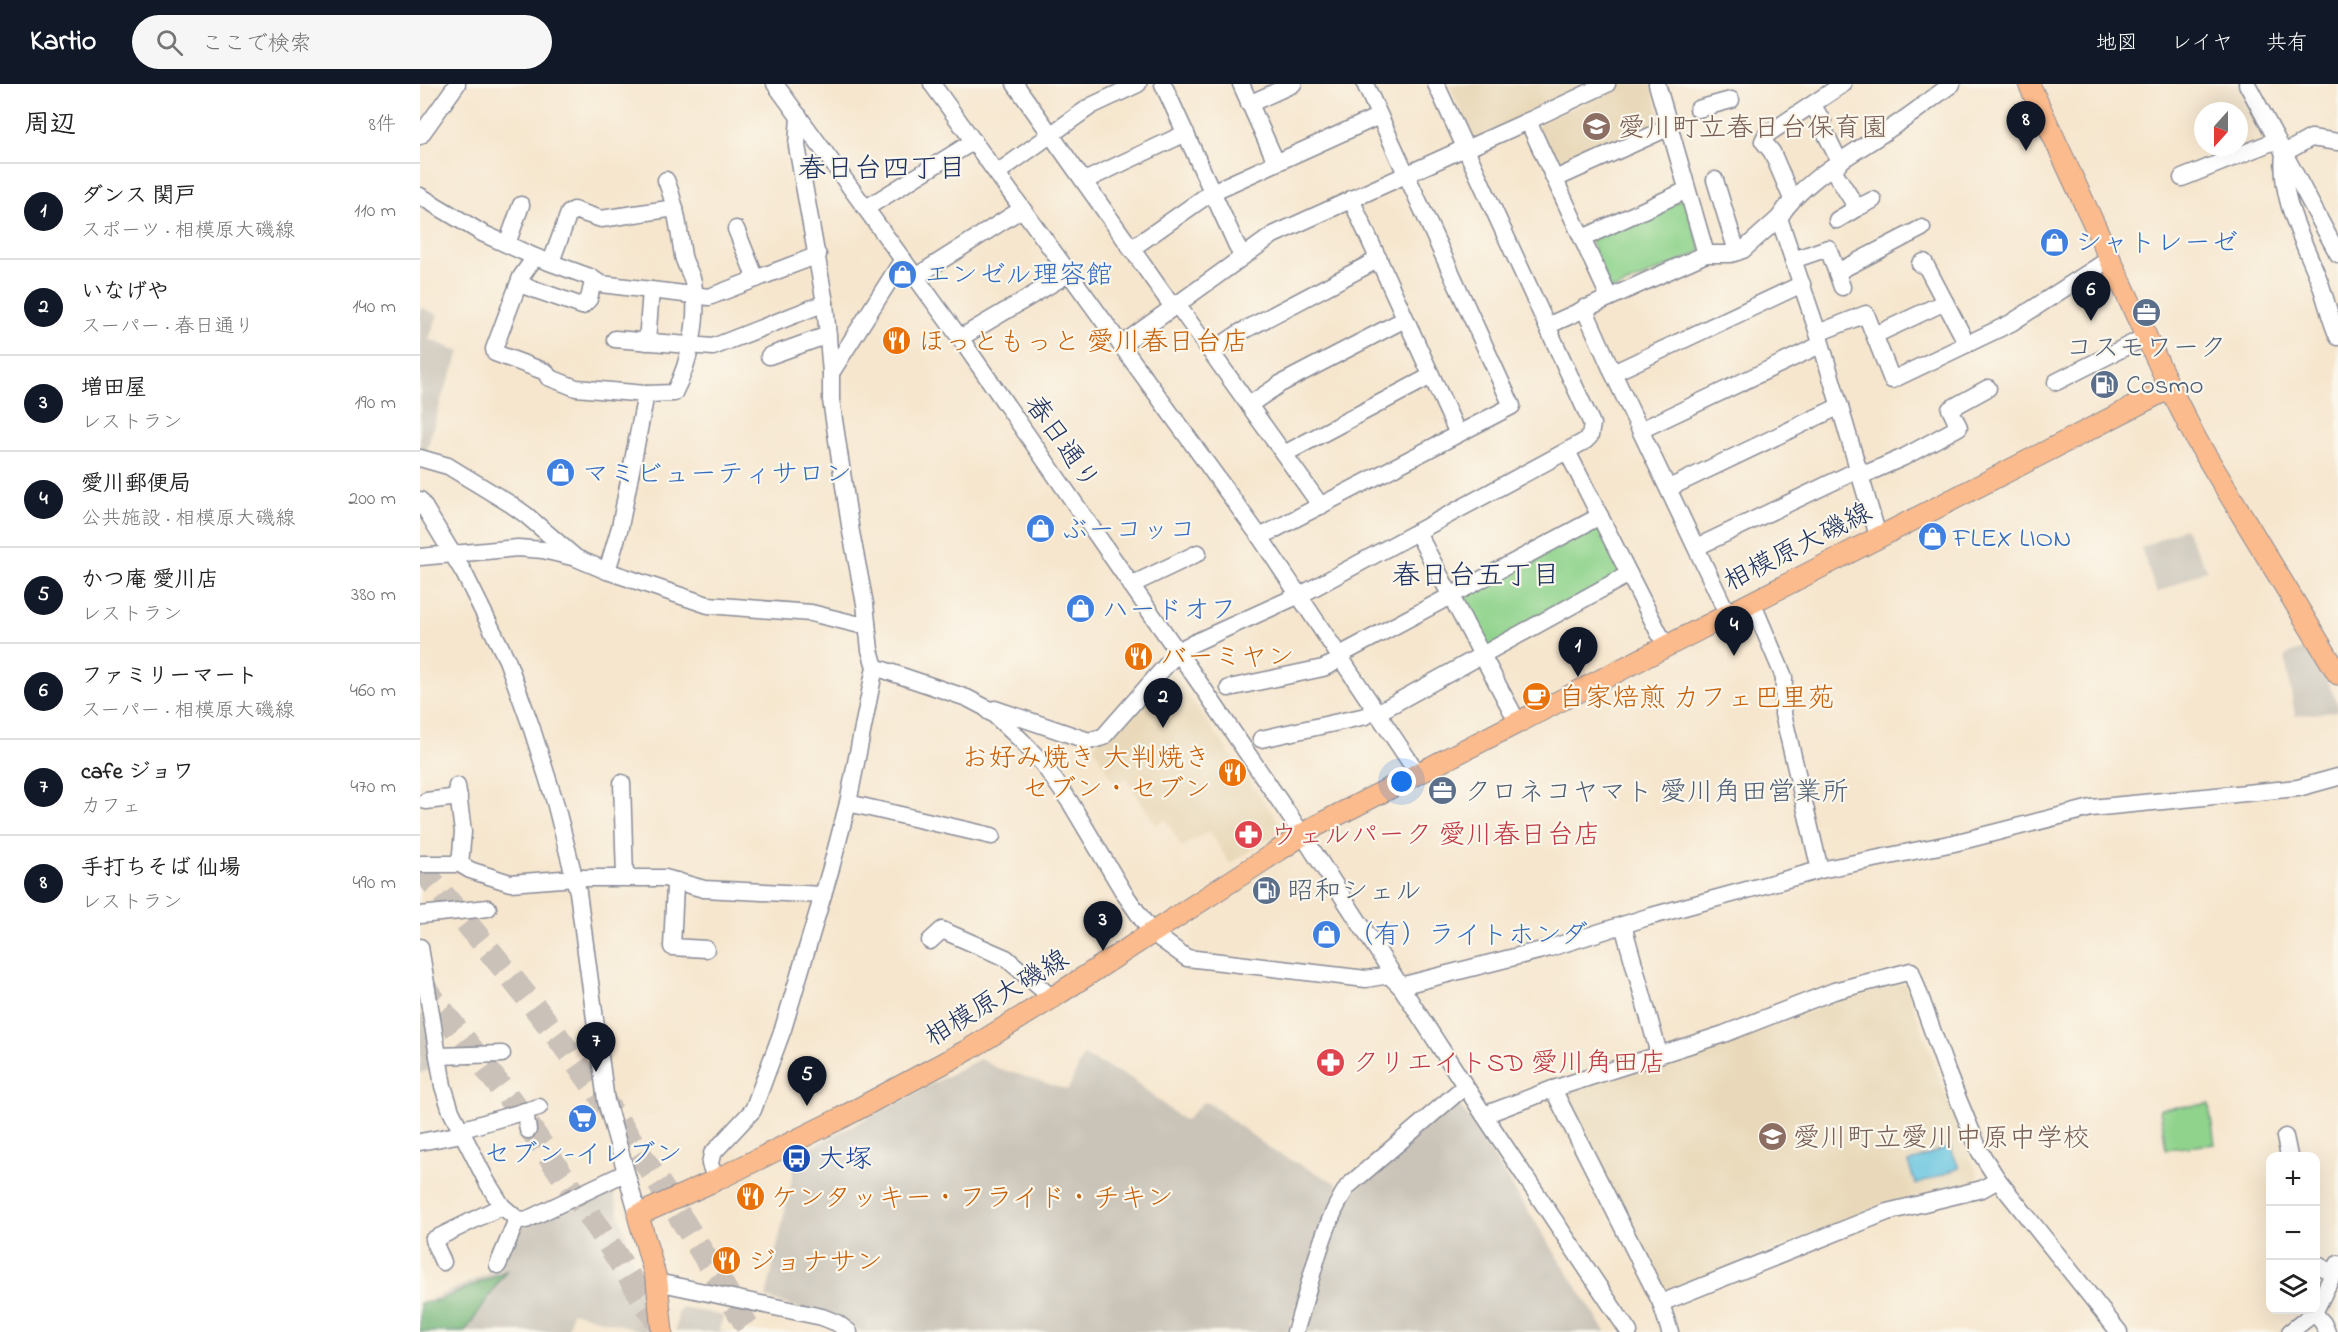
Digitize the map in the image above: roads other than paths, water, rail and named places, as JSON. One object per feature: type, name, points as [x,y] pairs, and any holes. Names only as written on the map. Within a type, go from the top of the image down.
[{"type":"main road","points":[[2029,84],[2170,388],[2197,441],[2338,674]]},
{"type":"main road","name":"相模原大磯線","points":[[638,1215],[716,1180],[841,1118],[968,1050],[1052,998],[1302,834],[1878,536],[2170,388]]},
{"type":"main road","points":[[638,1215],[657,1282],[662,1332]]},
{"type":"street","points":[[420,136],[457,84]]},
{"type":"street","name":"春日通り","points":[[775,84],[960,338],[1302,834],[1484,1115],[1629,1332]]},
{"type":"street","points":[[933,84],[1260,537],[1299,594],[1336,659],[1372,714],[1418,774]]},
{"type":"street","points":[[1015,84],[1131,249],[1211,352],[1321,506]]},
{"type":"street","points":[[997,173],[1091,106],[1138,84]]},
{"type":"street","points":[[1163,84],[1242,257]]},
{"type":"street","points":[[1241,84],[1276,162]]},
{"type":"street","points":[[1250,104],[1293,84]]},
{"type":"street","points":[[1260,537],[1512,406],[1365,84]]},
{"type":"street","points":[[989,712],[995,709],[1089,741],[1103,737],[1185,647],[1299,594],[1567,452],[1590,436],[1592,424],[1436,84]]},
{"type":"street","points":[[1121,345],[1273,235],[1607,84]]},
{"type":"street","points":[[1657,84],[1706,254]]},
{"type":"street","points":[[1792,199],[1772,152],[1763,141],[1766,135],[1843,84]]},
{"type":"street","points":[[1548,326],[1706,254],[1743,250],[1779,218],[1792,199],[1926,105],[1952,84]]},
{"type":"street","points":[[2247,84],[2338,254]]},
{"type":"street","points":[[1698,109],[1731,100]]},
{"type":"street","points":[[1813,106],[1823,122],[1822,126],[1836,166],[1857,208]]},
{"type":"street","points":[[716,1180],[710,1164],[712,1154],[744,1121],[757,1100],[783,1029],[824,895],[848,803],[875,667],[871,656],[831,400],[825,303],[798,146],[800,116]]},
{"type":"street","points":[[1131,249],[1212,192],[1379,116]]},
{"type":"street","points":[[1528,121],[1609,297]]},
{"type":"street","points":[[1556,179],[1670,127]]},
{"type":"street","points":[[1084,182],[1186,133]]},
{"type":"street","points":[[2182,178],[2311,138],[2338,142]]},
{"type":"street","points":[[866,208],[974,141]]},
{"type":"street","points":[[2281,147],[2282,173],[2289,208],[2320,283],[2338,337]]},
{"type":"street","points":[[666,180],[675,208],[684,260],[693,279],[695,296],[687,364],[674,393],[646,394],[576,388],[548,377],[546,372],[495,353],[494,349],[519,284],[543,260],[569,213],[574,210],[601,219],[675,208]]},
{"type":"street","points":[[1715,180],[1737,252]]},
{"type":"street","points":[[1583,238],[1687,190]]},
{"type":"street","points":[[420,196],[482,233],[543,260],[590,277],[601,284],[709,297],[818,255]]},
{"type":"street","points":[[1351,199],[1458,434]]},
{"type":"street","points":[[1837,220],[1873,200]]},
{"type":"street","points":[[507,244],[521,205]]},
{"type":"street","points":[[915,277],[1022,209]]},
{"type":"street","points":[[1779,218],[1861,473],[1878,536]]},
{"type":"street","points":[[736,229],[756,279]]},
{"type":"street","points":[[1794,260],[1828,249],[1839,279],[1911,230]]},
{"type":"street","points":[[1641,430],[1866,314],[1892,380],[2011,323],[2110,258]]},
{"type":"street","points":[[831,373],[903,259]]},
{"type":"street","points":[[1211,352],[1240,332],[1379,259]]},
{"type":"street","points":[[1924,262],[1967,344]]},
{"type":"street","points":[[960,338],[1068,274]]},
{"type":"street","points":[[519,284],[582,306],[590,299],[593,281]]},
{"type":"street","points":[[1613,373],[1802,284]]},
{"type":"street","points":[[647,342],[651,290]]},
{"type":"street","points":[[1875,335],[1945,302]]},
{"type":"street","points":[[615,339],[714,347],[825,303]]},
{"type":"street","points":[[1584,309],[1728,615]]},
{"type":"street","points":[[1249,405],[1280,384],[1405,319]]},
{"type":"street","points":[[769,356],[828,336]]},
{"type":"street","points":[[2056,382],[2147,336]]},
{"type":"street","points":[[1284,454],[1431,376]]},
{"type":"street","points":[[1697,547],[1861,473],[1904,457],[1959,427],[1947,404],[1988,388]]},
{"type":"street","points":[[607,571],[620,527],[646,394]]},
{"type":"street","points":[[1669,488],[1840,406]]},
{"type":"street","points":[[1567,452],[1666,646]]},
{"type":"street","points":[[420,458],[448,466],[512,505],[576,558]]},
{"type":"street","points":[[420,500],[453,554],[511,671],[555,802],[575,878],[606,1101],[638,1215]]},
{"type":"street","points":[[1229,688],[1323,668],[1452,595],[1600,516]]},
{"type":"street","points":[[1417,532],[1518,723]]},
{"type":"street","points":[[420,557],[518,548],[543,550],[576,558],[607,571],[708,605],[811,613],[855,624],[867,624]]},
{"type":"street","points":[[1131,585],[1198,553]]},
{"type":"street","points":[[1261,739],[1372,714],[1629,574]]},
{"type":"street","points":[[1752,602],[1784,677],[1785,726],[1820,870]]},
{"type":"street","points":[[875,667],[967,698],[989,712],[1022,741],[1043,764],[1070,802],[1124,893],[1151,932],[1187,958],[1366,979],[1389,975],[1400,986],[1550,948],[1623,925],[1820,870],[1954,843],[2091,808],[2298,788],[2338,777]]},
{"type":"street","points":[[622,783],[625,877]]},
{"type":"street","points":[[426,801],[458,792],[463,832],[460,864]]},
{"type":"street","points":[[848,803],[992,836]]},
{"type":"street","points":[[420,864],[460,864],[470,870],[510,883],[575,878],[665,878],[704,889],[824,895]]},
{"type":"street","points":[[677,881],[672,946],[706,949]]},
{"type":"street","points":[[420,915],[488,908]]},
{"type":"street","points":[[1623,925],[1659,1054]]},
{"type":"street","points":[[930,942],[942,930],[1006,958],[1052,998]]},
{"type":"street","points":[[420,948],[443,1086],[461,1132],[502,1206],[517,1219],[526,1220],[625,1173]]},
{"type":"street","points":[[1484,1115],[1553,1089],[1724,1034],[1834,991],[1911,971],[1948,1077],[1980,1152],[1998,1180],[2119,1332]]},
{"type":"street","points":[[438,1056],[502,1054]]},
{"type":"street","points":[[1295,1332],[1336,1203],[1348,1186],[1465,1086]]},
{"type":"street","points":[[1553,1089],[1661,1303],[1670,1332]]},
{"type":"street","points":[[420,1142],[461,1132],[532,1109],[528,1130]]},
{"type":"street","points":[[2284,1137],[2288,1152]]},
{"type":"street","points":[[1661,1303],[1887,1212],[1982,1189],[1998,1180]]},
{"type":"street","points":[[443,1262],[430,1235],[502,1206]]},
{"type":"street","points":[[498,1265],[517,1219]]},
{"type":"street","points":[[2320,1265],[2335,1269],[2320,1300]]},
{"type":"street","points":[[657,1282],[822,1317],[837,1323],[849,1332]]},
{"type":"street","points":[[2290,1332],[2313,1314]]},
{"type":"street","points":[[2315,1314],[2327,1332]]},
{"type":"water","points":[[1950,1146],[1959,1168],[1916,1185],[1908,1163]]},
{"type":"tunnel","points":[[420,867],[519,987],[600,1095],[666,1195],[751,1332]]},
{"type":"tunnel","points":[[420,982],[515,1106],[603,1235],[664,1332]]},
{"type":"place","name":"愛川町立春日台保育園","points":[[1597,127]]},
{"type":"place","name":"手打ちそば 仙場","points":[[2026,151]]},
{"type":"place","name":"シャトレーゼ","points":[[2054,242]]},
{"type":"place","name":"エンゼル理容館","points":[[903,274]]},
{"type":"place","name":"コスモワーク","points":[[2146,312]]},
{"type":"place","name":"ファミリーマート","points":[[2091,321]]},
{"type":"place","name":"ほっともっと 愛川春日台店","points":[[897,341]]},
{"type":"place","name":"Cosmo","points":[[2105,384]]},
{"type":"place","name":"マミビューティサロン","points":[[561,473]]},
{"type":"place","name":"ぶーコッコ","points":[[1040,529]]},
{"type":"place","name":"FLEX LION","points":[[1932,537]]},
{"type":"place","name":"ハードオフ","points":[[1081,609]]},
{"type":"place","name":"バーミヤン","points":[[1139,656]]},
{"type":"place","name":"愛川郵便局","points":[[1734,656]]},
{"type":"place","name":"ダンス 関戸","points":[[1578,677]]},
{"type":"place","name":"自家焙煎 カフェ巴里苑","points":[[1537,697]]},
{"type":"place","name":"いなげや","points":[[1163,728]]},
{"type":"place","name":"お好み焼き 大判焼き セブン・セブン","points":[[1232,773]]},
{"type":"place","name":"クロネコヤマト 愛川角田営業所","points":[[1443,791]]},
{"type":"place","name":"ウェルパーク 愛川春日台店","points":[[1249,834]]},
{"type":"place","name":"昭和シェル","points":[[1266,890]]},
{"type":"place","name":"（有）ライトホンダ","points":[[1326,934]]},
{"type":"place","name":"増田屋","points":[[1103,951]]},
{"type":"place","name":"クリエイトSD 愛川角田店","points":[[1331,1062]]},
{"type":"place","name":"cafe ジョワ","points":[[596,1072]]},
{"type":"place","name":"かつ庵 愛川店","points":[[807,1106]]},
{"type":"place","name":"セブン-イレブン","points":[[583,1118]]},
{"type":"place","name":"愛川町立愛川中原中学校","points":[[1772,1137]]},
{"type":"place","name":"大塚","points":[[797,1158]]},
{"type":"place","name":"ケンタッキー・フライド・チキン","points":[[750,1197]]},
{"type":"place","name":"ジョナサン","points":[[727,1261]]},
{"type":"district","name":"春日台四丁目","points":[[882,167]]},
{"type":"district","name":"春日台五丁目","points":[[1476,574]]}]
